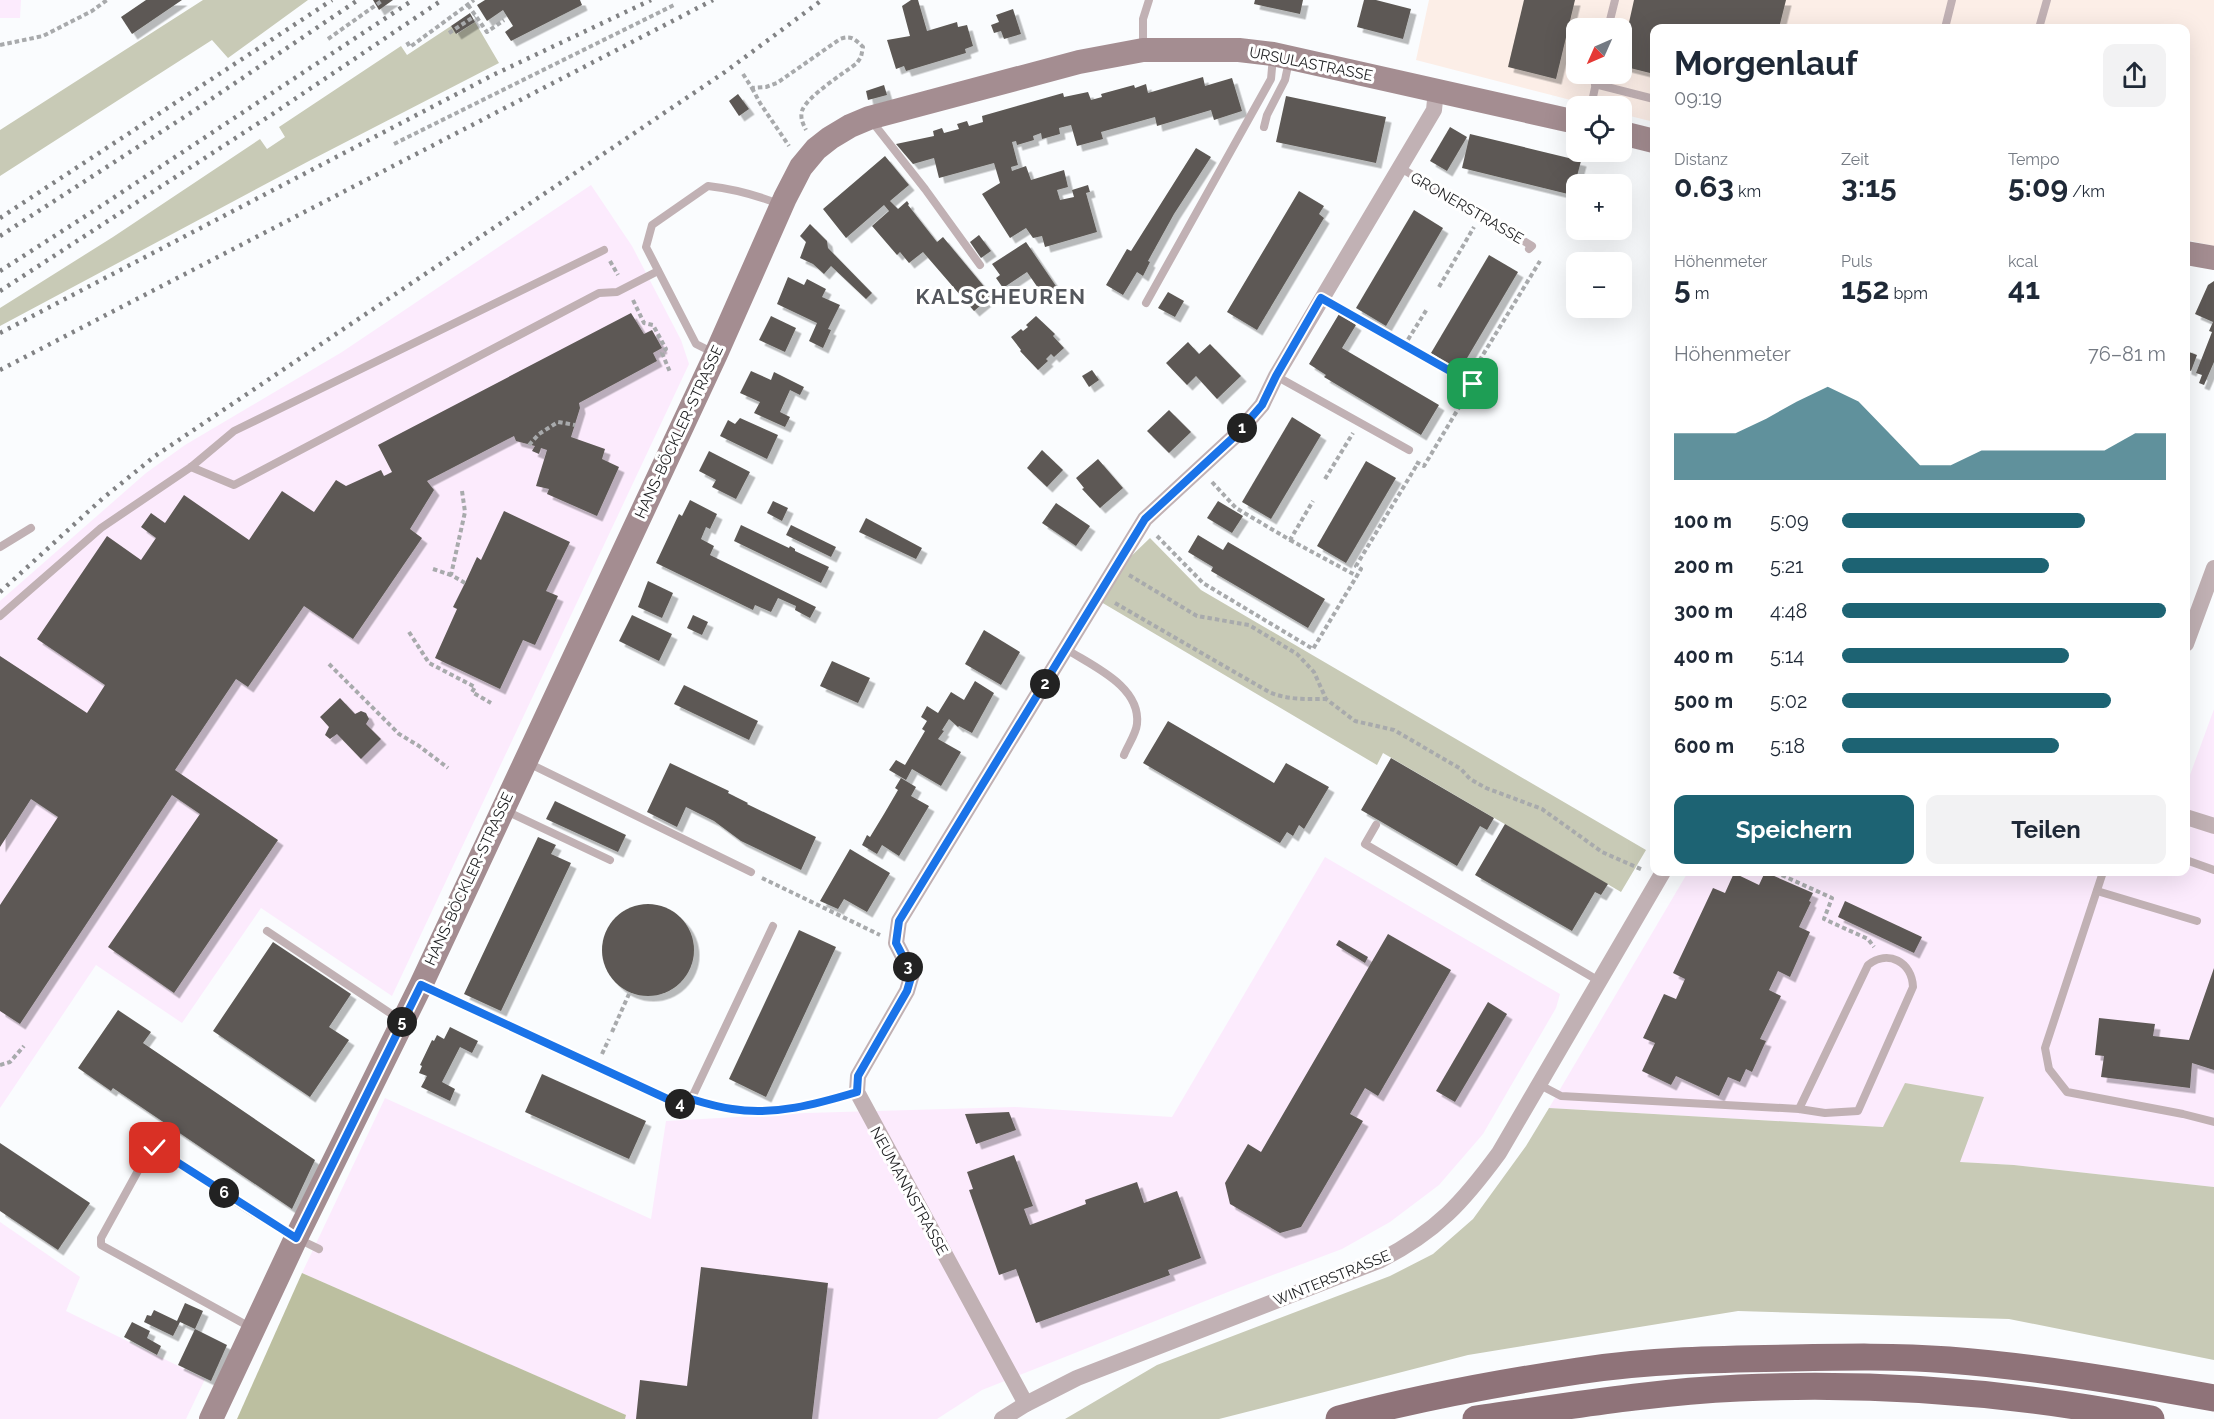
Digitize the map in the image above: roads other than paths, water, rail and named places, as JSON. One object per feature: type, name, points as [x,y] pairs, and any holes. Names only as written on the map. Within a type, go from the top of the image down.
[{"type":"main road","points":[[1339,1419],[1413,1400],[1580,1370],[1670,1362],[1753,1359],[1864,1357],[1948,1360],[2032,1368],[2214,1398]]},
{"type":"main road","points":[[1476,1419],[1616,1400],[1738,1388],[1862,1388],[1983,1395],[2099,1409],[2151,1419]]},
{"type":"street","name":"URSULASTRASSE","points":[[783,202],[801,167],[816,149],[850,126],[870,118],[1078,62],[1143,50],[1228,50],[1282,56],[1566,120]]},
{"type":"street","name":"GRONERSTRASSE","points":[[857,1092],[858,1076],[907,991],[912,974],[896,943],[899,921],[1145,519],[1236,435],[1262,405],[1321,298],[1434,110],[1436,90]]},
{"type":"street","points":[[1632,136],[1650,140]]},
{"type":"street","name":"HANS-BÖCKLER-STRASSE","points":[[211,1419],[296,1238],[421,985],[716,354],[783,202]]},
{"type":"street","points":[[2190,254],[2214,258]]},
{"type":"street","points":[[2190,633],[2214,568]]},
{"type":"street","points":[[2190,818],[2214,826]]},
{"type":"street","name":"WINTERSTRASSE","points":[[1002,1419],[1077,1378],[1382,1260],[1406,1247],[1441,1222],[1472,1189],[1499,1153],[1660,876]]},
{"type":"street","name":"NEUMANNSTRASSE","points":[[857,1092],[1026,1404]]},
{"type":"lane","points":[[1143,50],[1143,19],[1149,0]]},
{"type":"lane","points":[[1610,18],[1615,0]]},
{"type":"lane","points":[[1946,24],[1952,0]]},
{"type":"lane","points":[[2040,24],[2047,0]]},
{"type":"lane","points":[[1264,127],[1267,115],[1285,80],[1282,56]]},
{"type":"lane","points":[[1146,303],[1271,80],[1282,56]]},
{"type":"lane","points":[[1593,96],[1596,84],[1650,98]]},
{"type":"lane","points":[[870,118],[980,265]]},
{"type":"lane","name":"GRONERSTRASSE","points":[[1398,167],[1532,246],[1528,249]]},
{"type":"lane","points":[[716,354],[696,344],[646,247],[652,225],[708,186],[732,189],[783,202]]},
{"type":"lane","points":[[0,616],[100,528],[191,467],[234,431],[604,250]]},
{"type":"lane","points":[[191,467],[234,485],[599,293],[617,292],[658,271]]},
{"type":"lane","points":[[1276,376],[1409,450]]},
{"type":"lane","points":[[0,547],[31,528]]},
{"type":"lane","points":[[1066,649],[1109,676],[1128,694],[1136,710],[1137,726],[1124,754]]},
{"type":"lane","points":[[525,761],[751,872]]},
{"type":"lane","points":[[502,809],[610,860]]},
{"type":"lane","points":[[1376,825],[1365,844],[1599,981]]},
{"type":"lane","points":[[2190,861],[2214,870]]},
{"type":"lane","points":[[2102,876],[2045,1048],[2049,1069],[2067,1092],[2214,1122]]},
{"type":"lane","points":[[2097,891],[2197,921]]},
{"type":"lane","points":[[421,985],[687,1108],[773,926]]},
{"type":"lane","points":[[267,931],[403,1021]]},
{"type":"lane","points":[[1540,1085],[1561,1096],[1799,1109],[1824,1113],[1858,1111],[1913,987],[1911,972],[1904,964],[1897,960],[1881,958],[1868,965],[1799,1109]]},
{"type":"lane","points":[[254,1329],[103,1247],[101,1238],[152,1147],[296,1238],[319,1248]]},
{"type":"railway","points":[[0,218],[332,0]]},
{"type":"railway","points":[[0,236],[195,110],[358,0]]},
{"type":"railway","points":[[0,271],[413,0]]},
{"type":"railway","points":[[0,291],[271,115],[442,0]]},
{"type":"railway","points":[[0,333],[493,75],[651,0]]},
{"type":"railway","points":[[0,370],[713,0]]},
{"type":"railway","points":[[0,592],[102,499],[155,456],[725,72],[822,0]]},
{"type":"district","name":"KALSCHEUREN","points":[[1001,296]]}]
